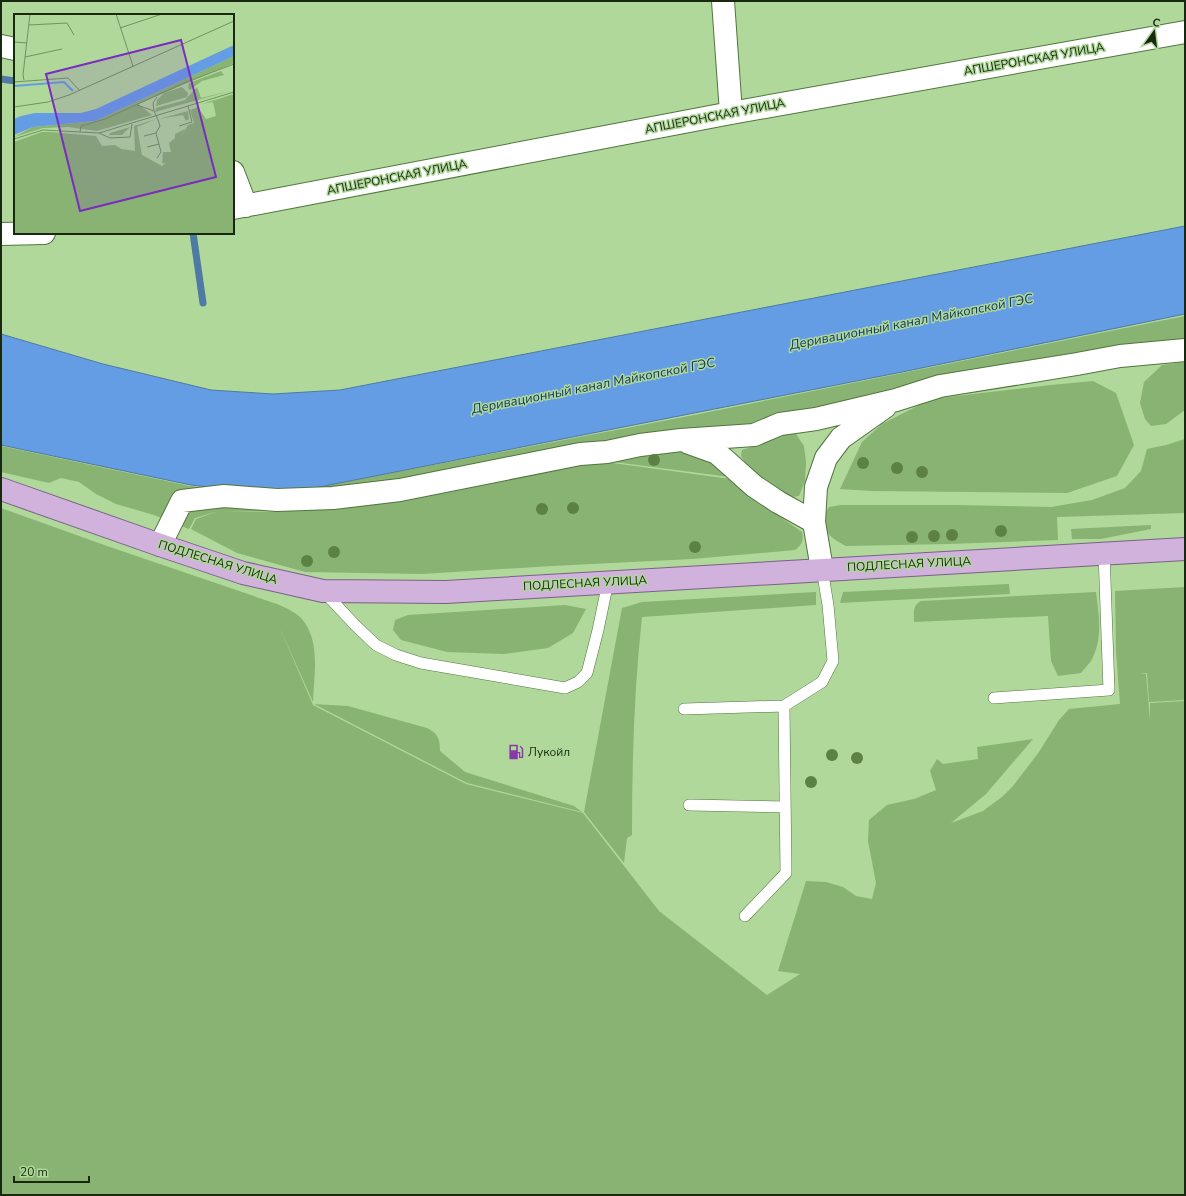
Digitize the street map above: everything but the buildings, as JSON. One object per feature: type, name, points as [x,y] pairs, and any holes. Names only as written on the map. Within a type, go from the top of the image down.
[{"type":"main road","name":"ПОДЛЕСНАЯ УЛИЦА","points":[[1,490],[160,546],[243,572],[323,591],[446,592],[1185,548]]},
{"type":"street","points":[[723,1],[731,113]]},
{"type":"street","name":"АПШЕРОНСКАЯ УЛИЦА","points":[[234,177],[240,207],[731,113],[1185,32]]},
{"type":"street","points":[[1,46],[14,49]]},
{"type":"street","points":[[1,234],[14,234]]},
{"type":"street","points":[[160,546],[182,501],[224,496],[277,500],[333,498],[400,490],[580,454],[607,452],[640,445],[681,440],[754,435],[780,424],[816,419],[896,400],[940,386],[1120,356],[1185,350]]},
{"type":"street","points":[[822,569],[814,522],[816,487],[826,458],[841,438],[896,400]]},
{"type":"street","points":[[681,440],[717,453],[754,486],[778,502],[814,522]]},
{"type":"lane","points":[[994,698],[1109,690],[1104,553]]},
{"type":"lane","points":[[684,709],[784,706],[822,682],[833,661],[828,605],[822,569]]},
{"type":"lane","points":[[323,591],[376,645],[396,655],[421,663],[565,688],[578,682],[586,673],[598,630],[608,582]]},
{"type":"lane","points":[[745,916],[786,873],[784,706]]},
{"type":"lane","points":[[689,805],[785,807]]},
{"type":"green space","points":[[1185,316],[1185,343],[744,428],[701,432],[737,478],[599,460],[388,500],[279,511],[220,511],[279,512],[387,501],[598,461],[738,480],[766,507],[802,532],[802,542],[795,550],[692,559],[422,574],[305,572],[237,553],[191,529],[196,519],[219,511],[195,518],[189,529],[154,515],[116,504],[96,494],[79,482],[61,478],[49,483],[1,472],[1,446],[190,486],[244,491],[313,488],[689,416]]},
{"type":"green space","points":[[1185,362],[1185,410],[1166,424],[1151,426],[1145,419],[1140,403],[1144,382],[1162,365]]},
{"type":"green space","points":[[1093,381],[1116,393],[1134,445],[1117,476],[1067,493],[872,491],[840,489],[862,442],[882,424],[931,399]]},
{"type":"green space","points":[[784,430],[796,434],[804,446],[806,462],[805,481],[799,496],[786,498],[753,474],[741,456],[742,450],[760,444]]},
{"type":"green space","points":[[1185,439],[1185,513],[1057,517],[1058,540],[949,544],[846,546],[829,535],[824,525],[825,514],[829,507],[841,505],[1051,507],[1092,500],[1125,488],[1141,471],[1147,449]]},
{"type":"green space","points":[[1,508],[277,604],[293,612],[301,618],[307,627],[314,647],[315,669],[313,702],[278,624],[313,705],[466,784],[583,813],[659,911],[767,995],[800,974],[778,971],[806,881],[826,882],[843,887],[856,896],[872,899],[876,883],[868,841],[869,820],[887,805],[914,799],[936,790],[930,771],[937,759],[943,764],[978,759],[977,747],[1033,739],[986,794],[951,823],[983,811],[1002,797],[1013,786],[1039,752],[1059,720],[1069,709],[1120,704],[1116,651],[1115,591],[1185,587],[1185,700],[1149,702],[1147,673],[1140,674],[1146,674],[1150,720],[1150,703],[1185,701],[1185,1195],[1,1195]]},
{"type":"green space","points":[[1151,525],[1151,529],[1101,539],[1072,539],[1071,529]]},
{"type":"green space","points":[[1009,584],[1010,594],[840,603],[843,592]]},
{"type":"green space","points":[[816,592],[816,605],[642,617],[634,726],[632,835],[627,838],[624,863],[584,812],[622,608],[642,602]]},
{"type":"green space","points":[[1096,592],[1099,636],[1095,653],[1091,661],[1081,673],[1058,676],[1051,661],[1048,616],[914,622],[915,607],[921,601]]},
{"type":"green space","points":[[565,605],[586,609],[573,633],[548,648],[504,654],[447,652],[401,640],[393,630],[395,620],[408,615]]},
{"type":"green space","points":[[314,704],[348,706],[427,728],[434,732],[438,737],[440,751],[465,772],[574,806],[582,812],[467,783]]},
{"type":"water","name":"Деривационный канал Майкопской ГЭС","points":[[1185,226],[1185,314],[902,372],[314,488],[245,491],[191,485],[1,445],[1,334],[103,364],[211,390],[273,394],[340,390]]},
{"type":"waterway","points":[[1,79],[14,81]]},
{"type":"waterway","points":[[193,234],[203,303]]},
{"type":"place","name":"Лукойл","points":[[516,752]]}]
